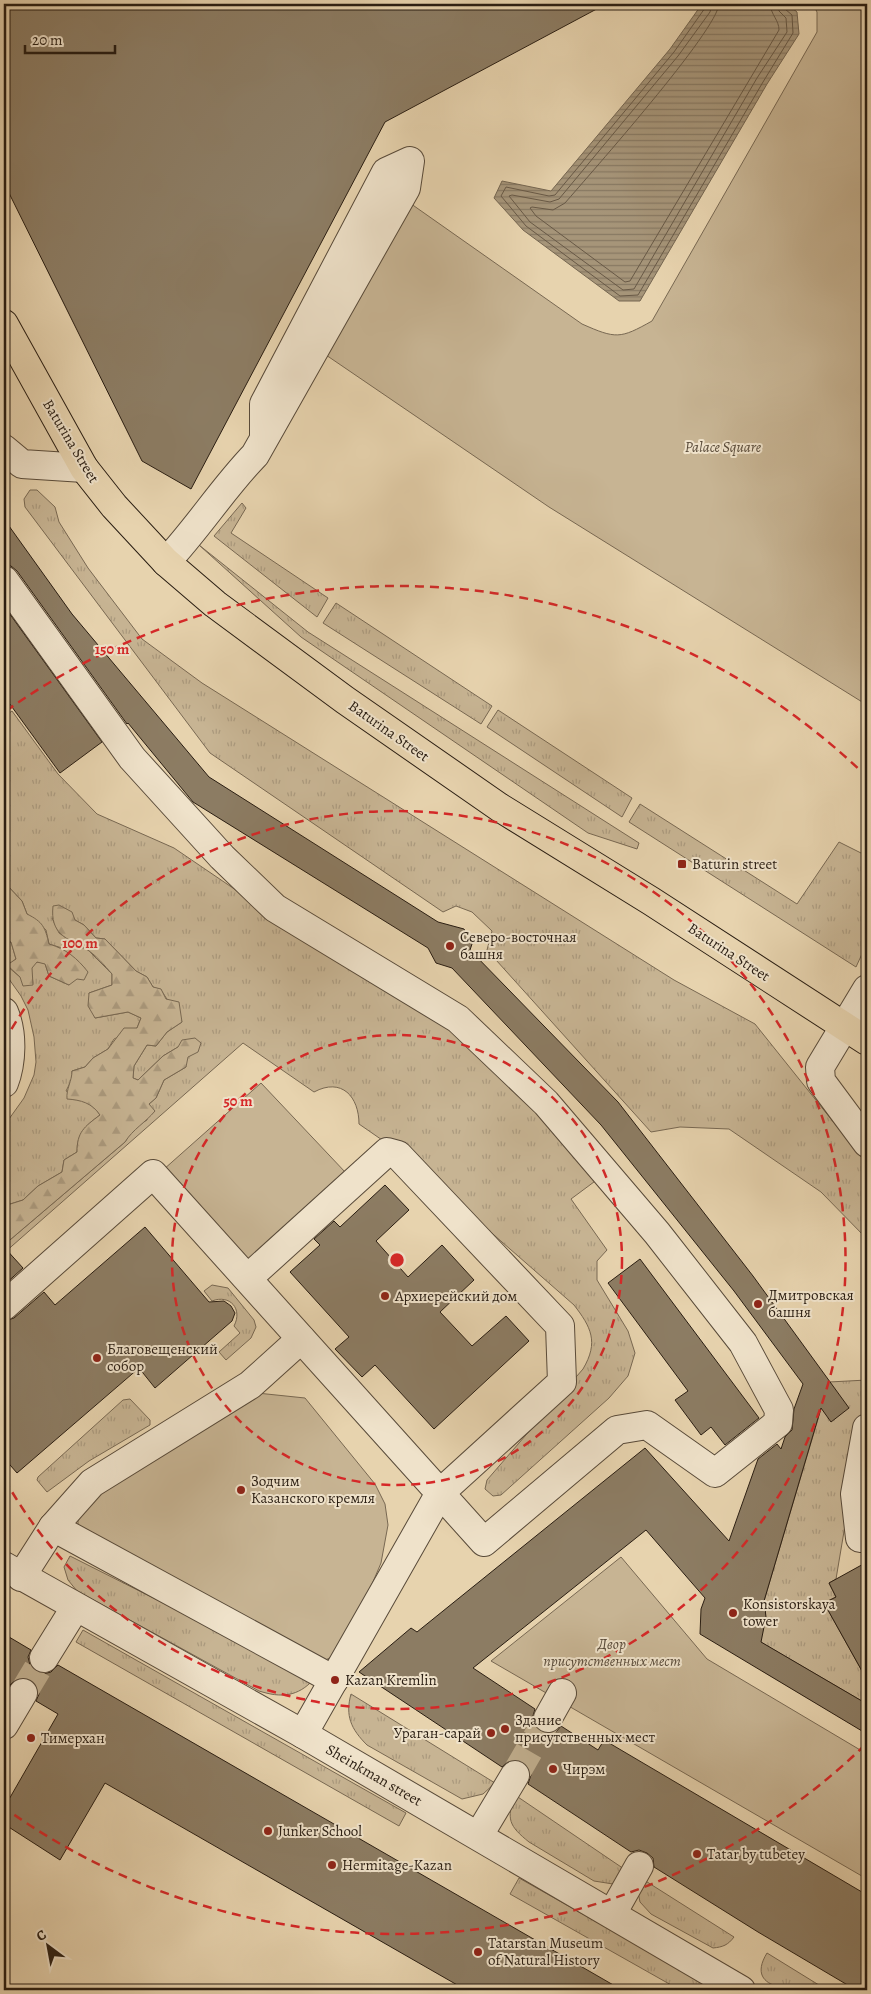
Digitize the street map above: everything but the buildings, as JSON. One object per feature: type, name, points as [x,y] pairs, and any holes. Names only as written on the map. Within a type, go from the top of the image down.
[{"type":"main road","name":"Baturina Street","points":[[4,324],[84,468],[114,506],[166,562],[215,604],[345,700],[499,807],[651,901],[856,1034]]},
{"type":"lane","points":[[166,562],[195,530],[239,472],[255,455],[406,188],[410,161],[386,172],[268,395],[264,404],[264,438]]},
{"type":"lane","points":[[4,449],[22,464],[84,468]]},
{"type":"lane","points":[[4,580],[132,758],[222,857],[268,902],[458,1019],[546,1103],[657,1233],[743,1343],[779,1410],[778,1423],[716,1472],[647,1425],[617,1430],[484,1542],[153,1174],[4,1306]]},
{"type":"lane","points":[[867,989],[856,1034],[820,1067],[821,1081],[867,1143]]},
{"type":"lane","points":[[4,1012],[9,1036],[10,1057],[4,1083]]},
{"type":"lane","points":[[248,1278],[387,1152],[398,1155],[560,1326],[562,1382],[440,1493],[303,1734]]},
{"type":"lane","points":[[12,1571],[92,1483],[250,1385],[301,1339]]},
{"type":"lane","points":[[860,1538],[854,1494],[867,1428]]},
{"type":"lane","points":[[53,1527],[334,1680]]},
{"type":"lane","name":"Sheinkman street","points":[[12,1571],[303,1734],[741,1990]]},
{"type":"lane","points":[[44,1658],[75,1608]]},
{"type":"lane","points":[[4,1725],[23,1693]]},
{"type":"lane","points":[[548,1718],[562,1693]]},
{"type":"lane","points":[[479,1836],[515,1776]]},
{"type":"lane","points":[[612,1914],[640,1866]]},
{"type":"green space","name":"Palace Square","points":[[813,4],[867,4],[867,705],[549,507],[326,355],[407,201],[582,324],[603,332],[618,335],[625,334],[652,321],[817,32],[817,12]]},
{"type":"green space","points":[[30,490],[37,490],[55,507],[59,522],[88,568],[142,639],[202,683],[674,980],[755,1024],[867,1164],[867,1239],[821,1192],[729,1129],[680,1127],[651,1132],[487,950],[492,931],[472,912],[456,906],[443,912],[210,753],[25,507],[24,499]]},
{"type":"green space","points":[[242,503],[246,508],[231,533],[328,598],[317,617],[214,536]]},
{"type":"green space","points":[[199,545],[308,632],[639,843],[637,849],[588,833],[301,637]]},
{"type":"green space","points":[[336,603],[492,706],[481,724],[323,623]]},
{"type":"green space","points":[[498,710],[632,798],[622,817],[487,727]]},
{"type":"green space","points":[[12,711],[58,774],[97,814],[174,848],[333,956],[402,994],[520,1079],[602,1176],[571,1199],[607,1250],[597,1261],[597,1280],[628,1331],[635,1353],[628,1376],[609,1398],[501,1495],[493,1496],[485,1489],[487,1480],[583,1369],[591,1351],[592,1343],[589,1328],[574,1305],[398,1151],[359,1124],[356,1106],[352,1098],[341,1088],[324,1088],[314,1092],[243,1043],[4,1253],[4,1245],[125,1142],[133,1129],[147,1120],[149,1104],[156,1098],[164,1080],[186,1067],[178,1047],[163,1056],[138,1080],[133,1078],[134,1066],[147,1045],[156,1046],[167,1032],[182,1022],[161,990],[153,987],[147,977],[136,971],[105,939],[96,938],[84,925],[75,920],[52,918],[59,933],[79,947],[87,949],[112,974],[112,985],[89,993],[95,1018],[128,1012],[141,1018],[137,1028],[114,1039],[108,1049],[93,1058],[85,1067],[72,1071],[72,1079],[66,1091],[94,1106],[100,1115],[83,1130],[78,1140],[77,1152],[64,1160],[62,1172],[38,1186],[23,1200],[4,1206],[4,1126],[24,1098],[34,1075],[36,1062],[34,1037],[28,1010],[21,996],[4,972],[4,956],[6,953],[4,951],[4,940],[11,942],[16,959],[7,966],[20,977],[36,962],[45,963],[49,976],[69,985],[62,948],[49,944],[46,930],[27,914],[22,901],[4,882],[4,717]]},
{"type":"green space","points":[[640,804],[797,904],[839,842],[867,856],[867,943],[856,967],[629,822]]},
{"type":"green space","points":[[4,882],[22,901],[27,914],[37,920],[42,926],[49,944],[61,949],[80,962],[88,972],[84,980],[77,979],[69,985],[49,976],[45,964],[37,962],[32,968],[33,985],[23,986],[20,977],[7,965],[16,959],[11,942],[4,940]]},
{"type":"green space","points":[[59,905],[72,912],[75,920],[84,925],[96,938],[105,939],[136,971],[147,977],[153,987],[161,989],[166,999],[179,1002],[182,1022],[167,1032],[156,1046],[147,1045],[134,1066],[133,1078],[138,1080],[163,1056],[178,1047],[182,1040],[195,1038],[201,1043],[198,1052],[188,1057],[186,1067],[164,1080],[156,1098],[149,1104],[155,1111],[125,1142],[4,1245],[4,1206],[23,1200],[38,1186],[62,1172],[64,1160],[77,1152],[78,1139],[82,1130],[100,1115],[86,1103],[67,1099],[72,1071],[85,1067],[93,1058],[108,1049],[124,1028],[137,1028],[141,1018],[128,1012],[95,1018],[88,1006],[89,993],[112,985],[112,974],[93,954],[66,938],[57,929],[54,923],[53,906]]},
{"type":"green space","points":[[261,1083],[346,1173],[251,1263],[163,1170]]},
{"type":"green space","points":[[212,1285],[228,1288],[254,1320],[256,1327],[251,1338],[226,1360],[219,1352],[240,1333],[234,1326],[237,1314],[236,1309],[229,1301],[218,1299],[212,1301],[204,1291]]},
{"type":"green space","points":[[867,1380],[867,1395],[836,1579],[829,1583],[836,1597],[824,1603],[867,1680],[867,1704],[757,1640],[764,1621],[764,1601],[829,1382]]},
{"type":"green space","points":[[257,1393],[305,1398],[375,1484],[385,1504],[388,1525],[381,1563],[344,1650],[322,1662],[78,1527],[78,1518],[102,1487]]},
{"type":"green space","points":[[130,1399],[150,1420],[150,1425],[89,1461],[47,1492],[37,1480],[38,1477],[123,1400]]},
{"type":"green space","points":[[70,1556],[314,1679],[295,1693],[275,1695],[259,1691],[77,1591],[68,1580],[64,1567]]},
{"type":"green space","name":"Двор присутственных мест","points":[[621,1557],[707,1659],[867,1754],[867,1879],[491,1661]]},
{"type":"green space","points":[[83,1630],[406,1813],[399,1826],[76,1642]]},
{"type":"green space","points":[[351,1694],[495,1783],[483,1794],[462,1799],[367,1745],[353,1728],[349,1716]]},
{"type":"green space","points":[[515,1795],[627,1871],[613,1884],[594,1881],[529,1842],[517,1831],[511,1822],[510,1816]]},
{"type":"green space","points":[[519,1878],[717,1990],[680,1990],[510,1894]]},
{"type":"green space","points":[[644,1880],[734,1937],[725,1945],[713,1948],[651,1914],[640,1902],[638,1892]]},
{"type":"green space","points":[[767,1953],[827,1990],[791,1989],[769,1983],[762,1976],[761,1966]]},
{"type":"water","points":[[702,4],[787,4],[797,12],[799,34],[767,84],[640,301],[619,301],[523,230],[494,198],[502,181],[551,191],[670,49]]},
{"type":"tunnel","points":[[23,1693],[44,1658]]},
{"type":"tunnel","points":[[515,1775],[548,1718]]},
{"type":"place","name":"Baturin street","points":[[682,864]]},
{"type":"place","name":"Северо-восточная башня","points":[[450,946]]},
{"type":"place","name":"Архиерейский дом","points":[[385,1296]]},
{"type":"place","name":"Дмитровская башня","points":[[758,1304]]},
{"type":"place","name":"Благовещенский собор","points":[[97,1358]]},
{"type":"place","name":"Зодчим Казанского кремля","points":[[241,1490]]},
{"type":"place","name":"Konsistorskaya tower","points":[[733,1613]]},
{"type":"place","name":"Kazan Kremlin","points":[[335,1680]]},
{"type":"place","name":"Здание присутственных мест","points":[[505,1729]]},
{"type":"place","name":"Ураган-сарай","points":[[491,1733]]},
{"type":"place","name":"Тимерхан","points":[[31,1738]]},
{"type":"place","name":"Чирэм","points":[[553,1769]]},
{"type":"place","name":"Junker School","points":[[268,1831]]},
{"type":"place","name":"Tatar by tubetey","points":[[697,1854]]},
{"type":"place","name":"Hermitage-Kazan","points":[[332,1865]]},
{"type":"place","name":"Tatarstan Museum of Natural History","points":[[478,1952]]}]
